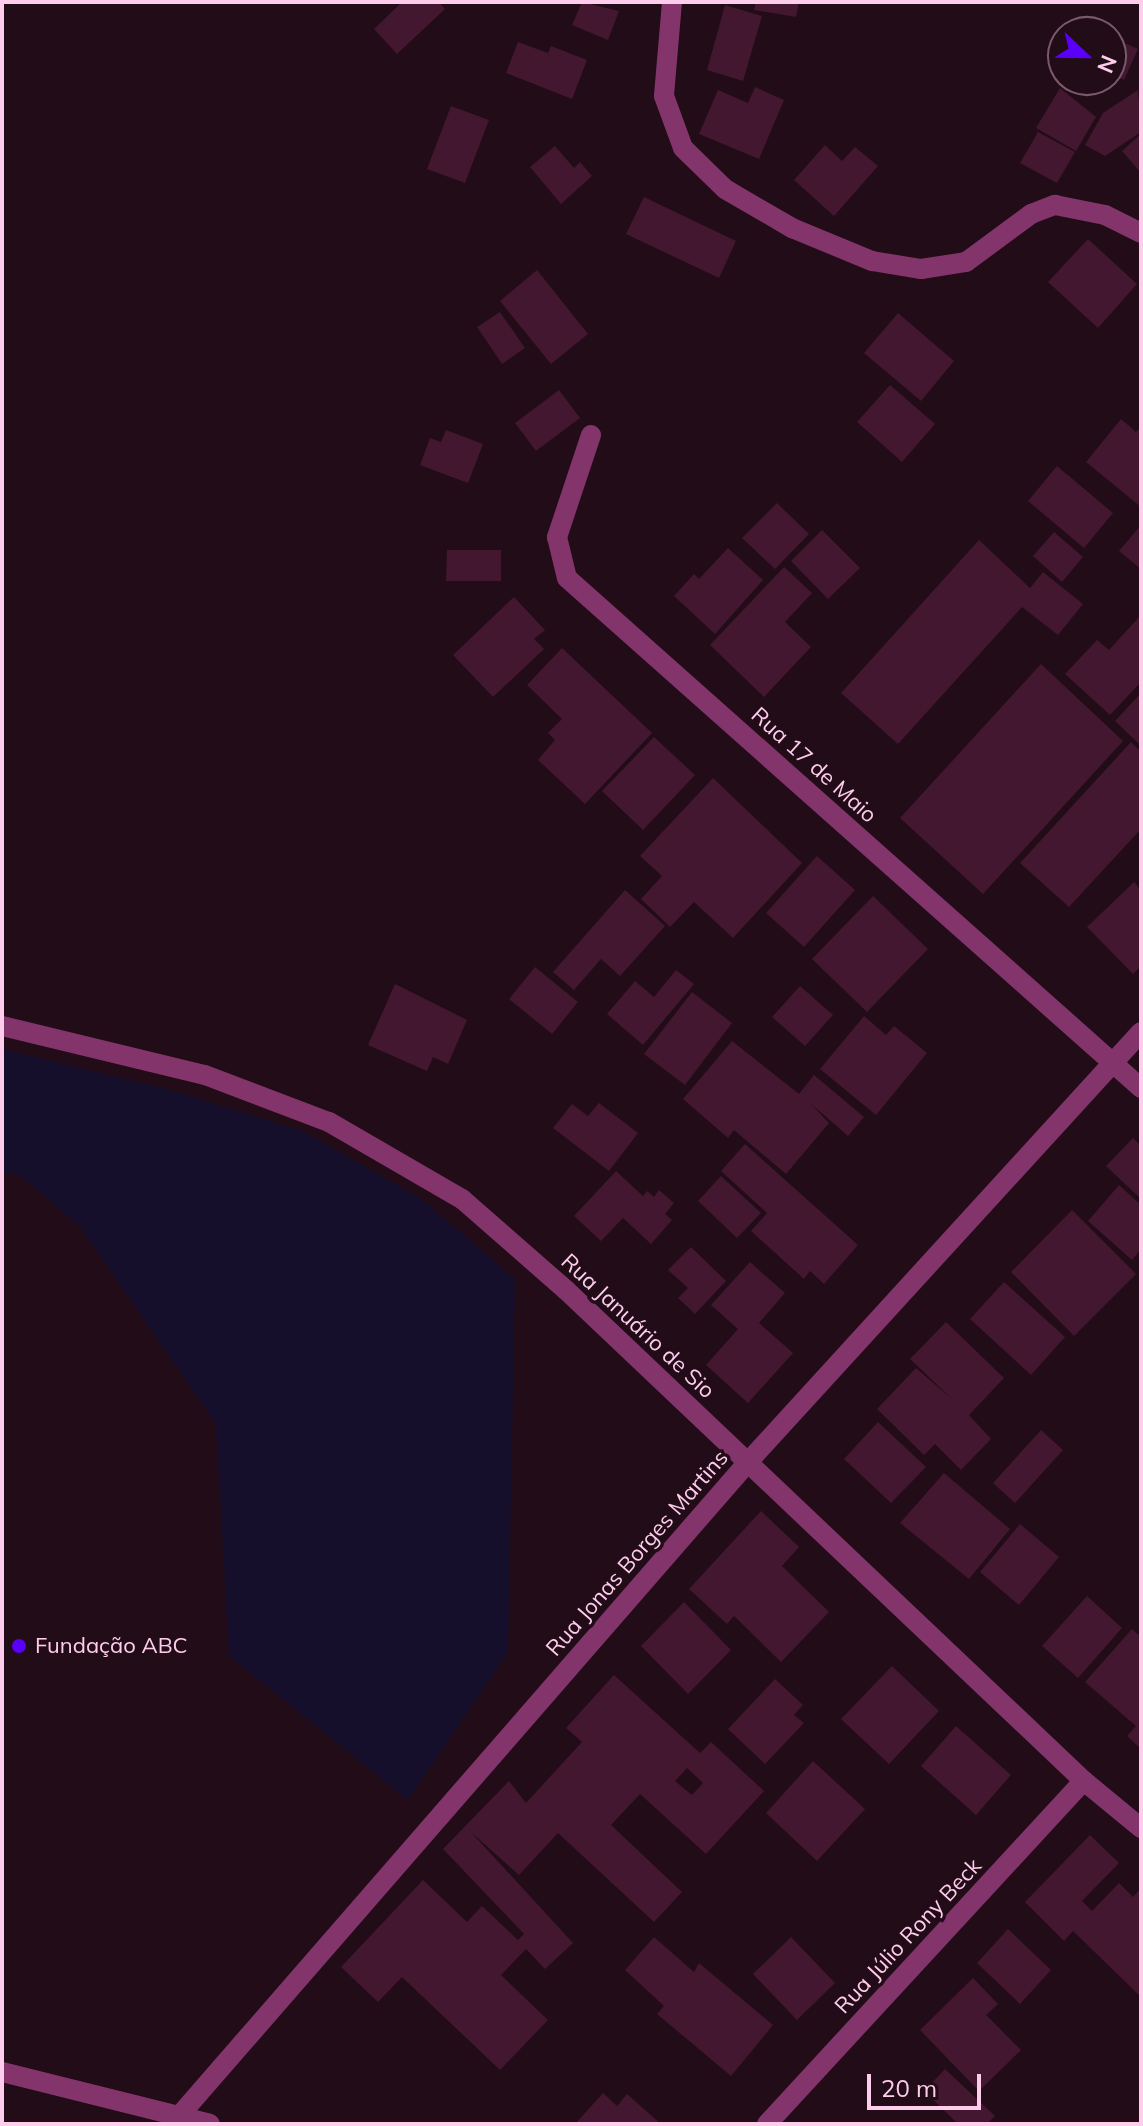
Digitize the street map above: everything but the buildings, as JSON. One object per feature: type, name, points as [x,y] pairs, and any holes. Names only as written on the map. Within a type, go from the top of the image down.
[{"type":"street","points":[[672,2],[664,96],[683,148],[725,189],[792,228],[872,261],[921,269],[966,262],[1031,214],[1055,205],[1105,215],[1141,233]]},
{"type":"street","name":"Rua 17 de Maio","points":[[591,435],[557,537],[567,578],[1141,1088]]},
{"type":"street","name":"Rua Januário de Sio","points":[[2,1026],[232,1086],[329,1122],[462,1199],[749,1461],[1084,1781],[1141,1828]]},
{"type":"street","name":"Rua Jonas Borges Martins","points":[[180,2115],[749,1461],[1141,1032]]},
{"type":"street","name":"Rua Júlio Rony Beck","points":[[767,2124],[1084,1781]]},
{"type":"street","points":[[2,2072],[210,2124]]},
{"type":"shaded area","points":[[2,1049],[174,1091],[302,1131],[422,1199],[515,1279],[508,1652],[408,1800],[229,1656],[216,1424],[81,1228],[20,1175],[2,1172]]},
{"type":"place","name":"Fundação ABC","points":[[19,1646]]}]
